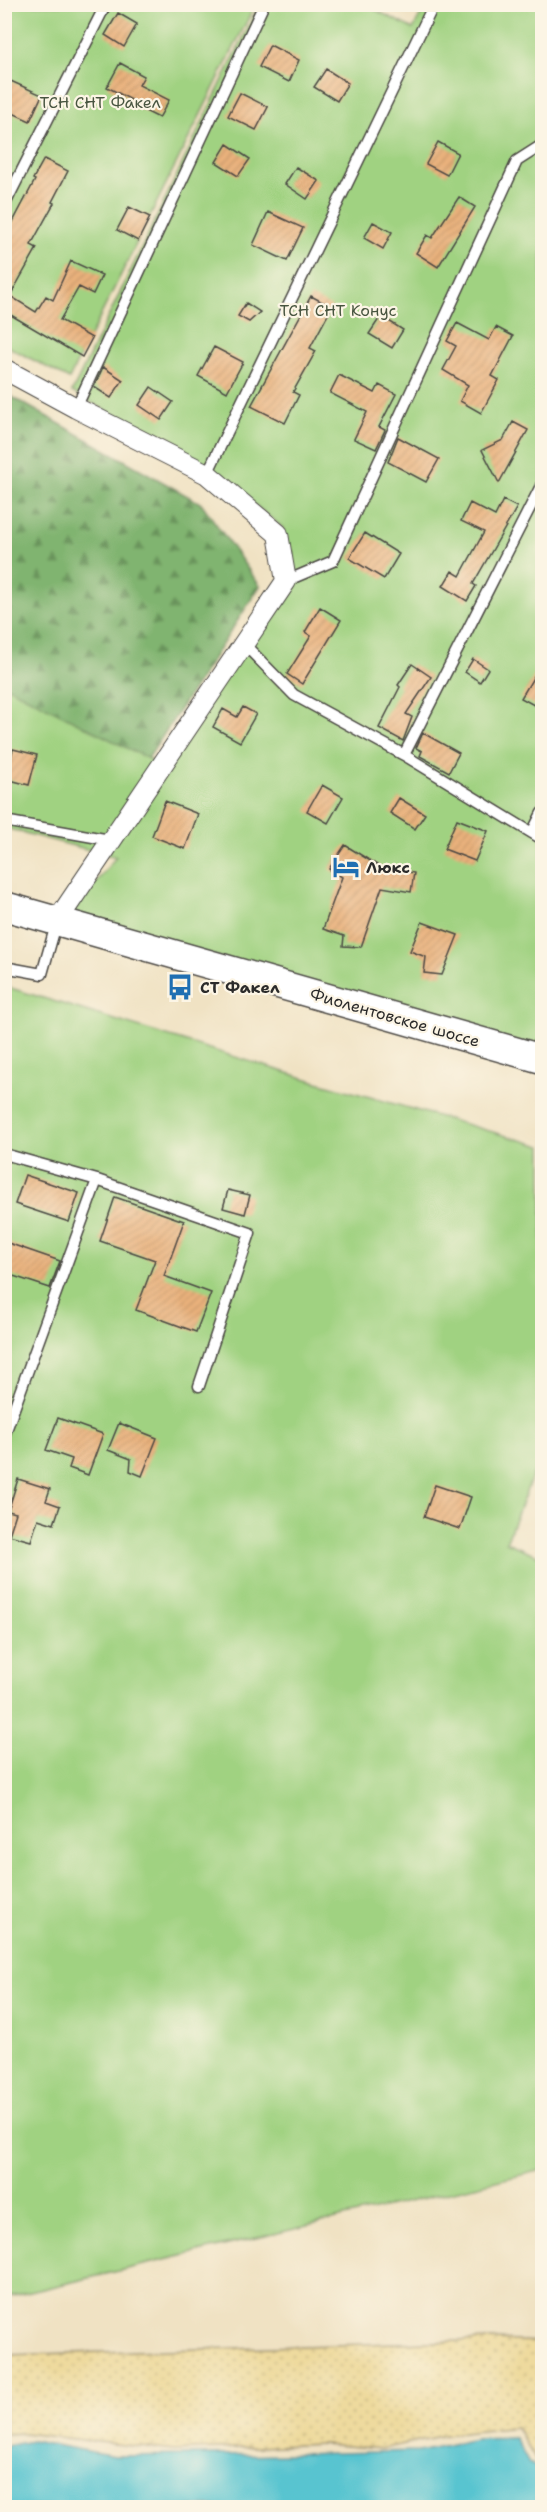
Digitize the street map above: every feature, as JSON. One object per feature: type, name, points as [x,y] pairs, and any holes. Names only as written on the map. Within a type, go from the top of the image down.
[{"type":"main road","name":"Фиолентовское шоссе","points":[[4,906],[543,1059]]},
{"type":"street","points":[[4,369],[207,474],[278,534],[286,581],[57,921]]},
{"type":"lane","points":[[4,206],[105,4]]},
{"type":"lane","points":[[76,408],[264,4]]},
{"type":"lane","points":[[207,474],[434,4]]},
{"type":"lane","points":[[286,581],[333,561],[517,161],[543,145]]},
{"type":"lane","points":[[404,755],[543,484]]},
{"type":"lane","points":[[244,644],[294,695],[404,755],[543,839]]},
{"type":"lane","points":[[532,833],[543,813]]},
{"type":"lane","points":[[4,821],[110,840]]},
{"type":"lane","points":[[4,967],[42,974],[57,921]]},
{"type":"lane","points":[[4,1154],[97,1180],[250,1233],[199,1386]]},
{"type":"lane","points":[[4,1436],[97,1180]]},
{"type":"green space","name":"ТСН СНТ Факел","points":[[4,5],[255,5],[69,379],[5,345]]},
{"type":"green space","name":"ТСН СНТ Конус","points":[[259,5],[366,5],[413,29],[426,5],[542,5],[542,1049],[70,915],[116,857],[5,828],[4,685],[156,763],[291,586],[283,528],[204,464],[72,392]]},
{"type":"green space","points":[[5,393],[202,504],[260,586],[142,768],[5,750]]},
{"type":"green space","points":[[4,986],[314,1081],[542,1146],[542,1452],[506,1542],[542,1557],[542,2170],[5,2298]]},
{"type":"sand","points":[[494,2340],[542,2342],[542,2465],[537,2462],[516,2427],[445,2435],[382,2449],[323,2444],[174,2451],[24,2433],[5,2434],[5,2355]]},
{"type":"water","points":[[515,2438],[529,2464],[542,2469],[542,2507],[5,2507],[5,2446],[32,2441],[115,2456],[419,2451],[475,2439]]},
{"type":"building","points":[[118,13],[137,24],[124,47],[105,35]]},
{"type":"building","points":[[270,45],[299,60],[289,82],[259,67]]},
{"type":"building","points":[[120,63],[144,76],[139,85],[169,100],[159,118],[135,106],[137,103],[107,87]]},
{"type":"building","points":[[326,69],[348,83],[337,101],[314,87]]},
{"type":"building","points":[[4,78],[42,95],[30,121],[4,109]]},
{"type":"building","points":[[240,93],[268,107],[256,130],[228,116]]},
{"type":"building","points":[[438,142],[458,153],[447,175],[426,164]]},
{"type":"building","points":[[227,144],[250,159],[238,176],[216,162]]},
{"type":"building","points":[[44,159],[68,171],[31,245],[37,248],[10,296],[36,312],[46,296],[53,300],[71,261],[102,275],[93,294],[79,287],[60,320],[92,338],[82,357],[4,311],[4,239]]},
{"type":"building","points":[[296,167],[319,181],[307,199],[285,184]]},
{"type":"building","points":[[459,197],[475,207],[438,267],[416,253],[427,235],[432,238]]},
{"type":"building","points":[[129,207],[150,217],[138,241],[117,230]]},
{"type":"building","points":[[268,212],[303,228],[287,261],[253,245]]},
{"type":"building","points":[[373,222],[392,232],[383,249],[364,238]]},
{"type":"building","points":[[311,296],[332,307],[310,348],[316,351],[293,392],[299,395],[285,423],[251,406]]},
{"type":"building","points":[[246,303],[260,312],[249,322],[238,316]]},
{"type":"building","points":[[381,316],[403,330],[392,348],[369,334]]},
{"type":"building","points":[[457,323],[489,340],[496,327],[513,336],[492,376],[499,380],[481,413],[460,401],[468,385],[443,370],[456,346],[447,341]]},
{"type":"building","points":[[214,347],[243,362],[227,392],[198,376]]},
{"type":"building","points":[[103,367],[123,380],[111,398],[94,387]]},
{"type":"building","points":[[339,375],[375,393],[379,385],[396,394],[379,427],[385,430],[376,449],[354,439],[367,412],[330,393]]},
{"type":"building","points":[[151,387],[173,402],[161,420],[139,405]]},
{"type":"building","points":[[513,422],[528,430],[499,483],[482,450],[503,440]]},
{"type":"building","points":[[398,437],[439,459],[426,482],[388,462]]},
{"type":"building","points":[[503,500],[517,507],[473,584],[476,586],[467,601],[443,586],[452,571],[460,576],[484,532],[461,521],[470,503],[495,516]]},
{"type":"building","points":[[365,533],[399,554],[384,579],[349,558]]},
{"type":"building","points":[[320,607],[341,620],[302,684],[287,674],[311,636],[305,632]]},
{"type":"building","points":[[473,659],[488,669],[480,682],[465,672]]},
{"type":"building","points":[[543,661],[543,710],[521,698]]},
{"type":"building","points":[[412,664],[431,677],[406,714],[412,717],[403,741],[379,728],[400,687],[398,685]]},
{"type":"building","points":[[243,707],[256,714],[240,742],[213,727],[223,709],[237,717]]},
{"type":"building","points":[[423,733],[459,753],[449,772],[420,756],[422,751],[416,748]]},
{"type":"building","points":[[13,749],[37,755],[29,785],[6,779]]},
{"type":"building","points":[[322,785],[343,797],[328,823],[307,811]]},
{"type":"building","points":[[399,798],[425,814],[415,829],[390,813]]},
{"type":"building","points":[[165,801],[198,814],[185,849],[152,836]]},
{"type":"building","points":[[457,819],[488,831],[475,861],[444,849]]},
{"type":"building","points":[[345,845],[380,867],[414,873],[411,892],[382,887],[361,947],[343,946],[344,936],[323,929],[342,877],[329,869]]},
{"type":"building","points":[[422,922],[458,935],[442,975],[424,973],[426,957],[410,951]]},
{"type":"building","points":[[25,1175],[79,1193],[69,1222],[15,1204]]},
{"type":"building","points":[[228,1190],[250,1195],[245,1214],[223,1208]]},
{"type":"building","points":[[115,1197],[184,1221],[164,1276],[211,1293],[196,1332],[136,1310],[155,1260],[100,1241]]},
{"type":"building","points":[[8,1243],[60,1261],[50,1288],[4,1273],[4,1254]]},
{"type":"building","points":[[58,1418],[103,1434],[88,1475],[69,1468],[72,1459],[46,1450]]},
{"type":"building","points":[[119,1423],[157,1438],[142,1476],[130,1471],[131,1459],[108,1450]]},
{"type":"building","points":[[18,1479],[50,1489],[46,1501],[60,1506],[54,1524],[38,1519],[31,1541],[9,1535],[16,1513],[8,1511]]},
{"type":"building","points":[[435,1485],[471,1497],[460,1529],[424,1517]]},
{"type":"place","name":"Люкс","points":[[346,867]]},
{"type":"place","name":"СТ Факел","points":[[180,987]]}]
